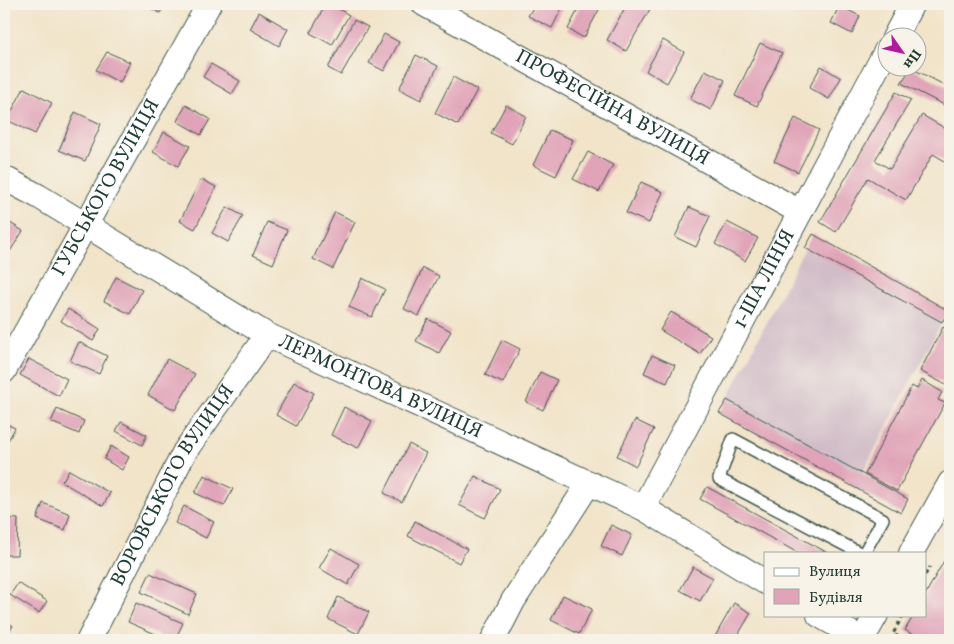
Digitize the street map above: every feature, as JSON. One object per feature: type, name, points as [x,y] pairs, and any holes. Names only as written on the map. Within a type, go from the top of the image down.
[{"type":"street","name":"ГУБСЬКОГО ВУЛИЦЯ","points":[[4,371],[209,4]]},
{"type":"street","name":"ПРОФЕСІЙНА ВУЛИЦЯ","points":[[424,4],[800,212]]},
{"type":"street","points":[[899,28],[912,4]]},
{"type":"street","name":"1-ША ЛІНІЯ","points":[[643,508],[876,70]]},
{"type":"street","name":"ЛЕРМОНТОВА ВУЛИЦЯ","points":[[4,178],[38,196],[267,335],[643,508],[764,581]]},
{"type":"street","name":"ВОРОВСЬКОГО ВУЛИЦЯ","points":[[89,640],[186,451],[267,335]]},
{"type":"street","points":[[493,640],[513,601],[589,483]]},
{"type":"street","points":[[912,552],[950,483]]},
{"type":"street","points":[[830,618],[862,640],[875,616]]},
{"type":"lane","points":[[858,552],[719,479],[733,439],[882,519],[865,552]]},
{"type":"path","points":[[902,616],[893,634],[905,640]]},
{"type":"shaded area","points":[[805,248],[942,322],[862,474],[727,400]]},
{"type":"building","points":[[142,4],[165,4],[160,13]]},
{"type":"building","points":[[326,4],[330,4],[349,15],[332,45],[310,33]]},
{"type":"building","points":[[535,4],[564,4],[552,28],[528,16]]},
{"type":"building","points":[[581,4],[602,4],[584,38],[568,29]]},
{"type":"building","points":[[627,4],[653,4],[626,51],[607,40]]},
{"type":"building","points":[[839,6],[860,16],[852,34],[831,23]]},
{"type":"building","points":[[259,12],[288,29],[279,46],[250,29]]},
{"type":"building","points":[[354,20],[368,27],[341,75],[328,68]]},
{"type":"building","points":[[384,34],[399,42],[384,71],[369,63]]},
{"type":"building","points":[[663,40],[684,52],[667,83],[646,71]]},
{"type":"building","points":[[760,43],[782,53],[757,106],[735,96]]},
{"type":"building","points":[[107,52],[130,62],[120,83],[96,70]]},
{"type":"building","points":[[416,55],[438,66],[421,100],[399,89]]},
{"type":"building","points":[[211,64],[240,81],[232,94],[203,77]]},
{"type":"building","points":[[821,66],[841,78],[829,99],[809,88]]},
{"type":"building","points":[[705,70],[725,80],[711,110],[690,99]]},
{"type":"building","points":[[926,76],[950,88],[950,108],[901,83],[904,78],[926,78]]},
{"type":"building","points":[[453,77],[477,90],[458,125],[435,113]]},
{"type":"building","points":[[24,88],[52,103],[35,134],[7,120]]},
{"type":"building","points":[[896,92],[911,100],[875,160],[890,169],[922,115],[948,130],[946,133],[950,135],[950,164],[933,154],[906,200],[868,178],[836,232],[820,222]]},
{"type":"building","points":[[186,105],[210,119],[201,135],[177,121]]},
{"type":"building","points":[[506,105],[526,116],[512,144],[491,133]]},
{"type":"building","points":[[75,112],[101,124],[85,161],[59,150]]},
{"type":"building","points":[[795,118],[819,130],[798,172],[774,161]]},
{"type":"building","points":[[550,130],[573,140],[556,176],[533,165]]},
{"type":"building","points":[[164,132],[190,146],[178,166],[153,152]]},
{"type":"building","points":[[588,152],[613,165],[599,192],[573,179]]},
{"type":"building","points":[[201,179],[216,187],[195,229],[180,221]]},
{"type":"building","points":[[641,182],[663,192],[649,223],[626,213]]},
{"type":"building","points":[[227,207],[243,216],[228,242],[212,233]]},
{"type":"building","points":[[689,207],[710,216],[696,247],[675,237]]},
{"type":"building","points":[[335,212],[355,222],[333,269],[313,259]]},
{"type":"building","points":[[4,219],[23,231],[7,256],[4,254]]},
{"type":"building","points":[[267,222],[287,230],[273,264],[253,255]]},
{"type":"building","points":[[727,222],[758,238],[745,261],[715,244]]},
{"type":"building","points":[[813,234],[949,311],[942,322],[805,248]]},
{"type":"building","points":[[423,268],[439,276],[419,316],[404,309]]},
{"type":"building","points":[[116,277],[142,290],[130,314],[104,301]]},
{"type":"building","points":[[362,278],[385,289],[372,317],[349,307]]},
{"type":"building","points":[[68,309],[100,329],[93,341],[61,321]]},
{"type":"building","points":[[671,312],[711,336],[700,354],[660,330]]},
{"type":"building","points":[[428,319],[451,331],[439,353],[416,341]]},
{"type":"building","points":[[943,327],[950,331],[950,387],[920,371]]},
{"type":"building","points":[[502,340],[520,349],[503,383],[485,375]]},
{"type":"building","points":[[79,342],[107,356],[99,374],[70,361]]},
{"type":"building","points":[[652,355],[675,365],[667,383],[644,373]]},
{"type":"building","points":[[29,359],[67,379],[59,396],[20,375]]},
{"type":"building","points":[[167,359],[195,374],[175,410],[148,395]]},
{"type":"building","points":[[540,372],[557,380],[543,410],[526,402]]},
{"type":"building","points":[[922,380],[942,392],[938,400],[945,403],[897,491],[865,474],[912,386],[917,389]]},
{"type":"building","points":[[294,382],[314,393],[296,426],[276,415]]},
{"type":"building","points":[[727,400],[908,499],[901,513],[719,413]]},
{"type":"building","points":[[344,407],[372,421],[358,448],[331,435]]},
{"type":"building","points":[[57,409],[84,421],[79,434],[51,422]]},
{"type":"building","points":[[635,420],[654,429],[636,466],[617,456]]},
{"type":"building","points":[[121,422],[147,435],[142,445],[116,431]]},
{"type":"building","points":[[4,423],[15,428],[5,446],[4,446]]},
{"type":"building","points":[[409,444],[426,453],[402,502],[384,493]]},
{"type":"building","points":[[111,446],[129,457],[122,470],[104,459]]},
{"type":"building","points":[[69,470],[110,493],[103,506],[62,482]]},
{"type":"building","points":[[204,475],[233,489],[224,506],[195,493]]},
{"type":"building","points":[[475,476],[500,489],[485,518],[459,505]]},
{"type":"building","points":[[707,487],[826,552],[796,552],[700,499]]},
{"type":"building","points":[[43,503],[70,514],[65,530],[37,519]]},
{"type":"building","points":[[184,506],[214,522],[206,538],[175,523]]},
{"type":"building","points":[[5,518],[18,519],[17,555],[4,555]]},
{"type":"building","points":[[415,521],[467,549],[459,563],[408,536]]},
{"type":"building","points":[[611,525],[632,535],[622,556],[601,546]]},
{"type":"building","points":[[331,548],[359,564],[348,585],[319,568]]},
{"type":"building","points":[[950,550],[950,640],[922,640],[905,630],[913,616],[926,616],[926,593]]},
{"type":"building","points":[[693,567],[713,578],[700,601],[680,590]]},
{"type":"building","points":[[150,573],[197,594],[188,614],[141,592]]},
{"type":"building","points":[[18,583],[47,601],[39,613],[10,595]]},
{"type":"building","points":[[563,595],[592,609],[579,634],[551,620]]},
{"type":"building","points":[[338,597],[369,612],[358,634],[328,619]]},
{"type":"building","points":[[136,603],[183,623],[175,640],[169,640],[128,622]]},
{"type":"building","points":[[734,603],[751,613],[735,640],[713,640]]},
{"type":"building","points":[[4,620],[13,626],[5,638],[4,637]]}]
